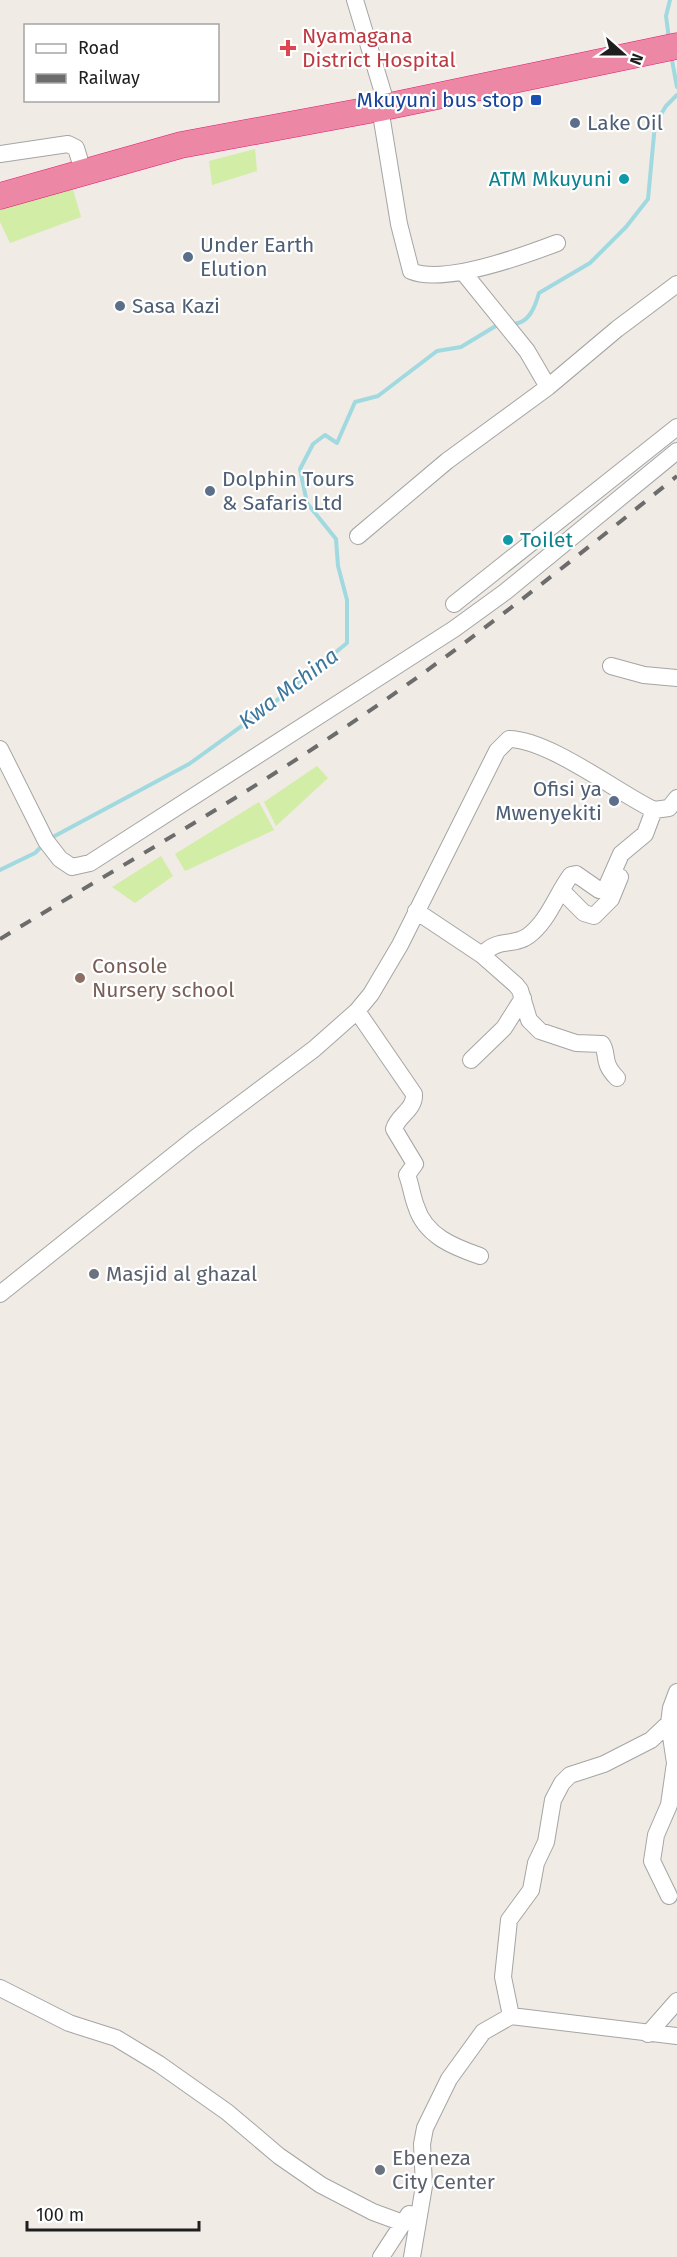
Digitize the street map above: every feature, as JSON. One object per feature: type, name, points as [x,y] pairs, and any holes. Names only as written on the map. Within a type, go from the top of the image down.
[{"type":"highway","points":[[0,196],[181,145],[384,107],[669,47]]},
{"type":"street","points":[[355,0],[384,107],[397,213],[411,271],[418,274],[463,272],[513,259],[556,243]]},
{"type":"street","points":[[0,154],[68,144],[76,148],[83,171]]},
{"type":"street","points":[[463,272],[527,351],[548,387]]},
{"type":"street","points":[[358,536],[447,461],[548,387],[616,329],[677,284]]},
{"type":"street","points":[[454,604],[677,427]]},
{"type":"street","points":[[0,749],[54,852],[72,867],[90,862],[454,629],[505,592],[677,451]]},
{"type":"street","points":[[611,666],[644,675],[677,678]]},
{"type":"street","points":[[0,1294],[194,1139],[314,1049],[357,1011],[383,974],[497,752],[509,739],[520,739],[565,759],[654,810],[669,808],[677,798]]},
{"type":"street","points":[[482,955],[494,944],[527,937],[572,874],[576,874],[596,889],[603,889],[618,860],[645,834],[654,810]]},
{"type":"street","points":[[562,891],[584,913],[598,915],[617,890],[625,851]]},
{"type":"street","points":[[417,911],[482,955],[516,985],[523,998],[529,1020],[540,1031],[576,1043],[602,1044],[605,1048],[606,1063],[617,1078]]},
{"type":"street","points":[[471,1060],[497,1036],[523,998]]},
{"type":"street","points":[[357,1011],[414,1094],[414,1102],[396,1123],[394,1129],[415,1164],[407,1174],[420,1216],[429,1229],[445,1242],[480,1256]]},
{"type":"street","points":[[669,1896],[652,1860],[656,1835],[669,1805],[675,1763],[669,1723],[677,1692]]},
{"type":"street","points":[[511,2016],[503,1977],[508,1920],[531,1890],[536,1863],[546,1842],[553,1800],[562,1783],[570,1775],[604,1764],[651,1740],[669,1723]]},
{"type":"street","points":[[0,1988],[69,2023],[116,2038],[159,2064],[226,2112],[279,2156],[321,2184],[373,2212],[403,2223]]},
{"type":"street","points":[[648,2034],[677,2001]]},
{"type":"street","points":[[412,2257],[424,2175],[422,2144],[429,2118],[467,2051],[488,2028],[511,2016],[677,2036]]},
{"type":"street","points":[[381,2257],[420,2199]]},
{"type":"green space","points":[[255,149],[257,171],[212,185],[209,161]]},
{"type":"green space","points":[[72,186],[81,217],[10,243],[0,222],[0,208]]},
{"type":"green space","points":[[317,766],[328,778],[276,826],[264,802]]},
{"type":"green space","points":[[259,802],[274,830],[185,871],[175,854]]},
{"type":"green space","points":[[161,856],[173,876],[135,903],[112,887]]},
{"type":"waterway","name":"Kwa Mchina","points":[[669,39],[666,16],[670,0]]},
{"type":"waterway","name":"Kwa Mchina","points":[[671,55],[677,87]]},
{"type":"waterway","name":"Kwa Mchina","points":[[512,324],[527,318],[539,293],[590,263],[626,227],[648,199],[655,124],[666,106],[677,95]]},
{"type":"waterway","name":"Kwa Mchina","points":[[51,838],[189,764],[271,705],[347,643],[347,600],[338,566],[336,539],[307,503],[300,469],[313,444],[325,435],[337,443],[355,402],[378,396],[437,351],[461,347],[499,324]]},
{"type":"waterway","name":"Kwa Mchina","points":[[0,870],[35,853],[43,845]]},
{"type":"railway","points":[[0,939],[260,783],[387,699],[514,606],[677,476]]},
{"type":"place","name":"Nyamagana District Hospital","points":[[288,48]]},
{"type":"place","name":"Mkuyuni bus stop","points":[[536,100]]},
{"type":"place","name":"Lake Oil","points":[[575,123]]},
{"type":"place","name":"ATM Mkuyuni","points":[[624,179]]},
{"type":"place","name":"Under Earth Elution","points":[[188,257]]},
{"type":"place","name":"Sasa Kazi","points":[[120,306]]},
{"type":"place","name":"Dolphin Tours & Safaris Ltd","points":[[210,491]]},
{"type":"place","name":"Toilet","points":[[508,540]]},
{"type":"place","name":"Ofisi ya Mwenyekiti","points":[[614,801]]},
{"type":"place","name":"Console Nursery school","points":[[80,978]]},
{"type":"place","name":"Masjid al ghazal","points":[[94,1274]]},
{"type":"place","name":"Ebeneza City Center","points":[[380,2170]]}]
